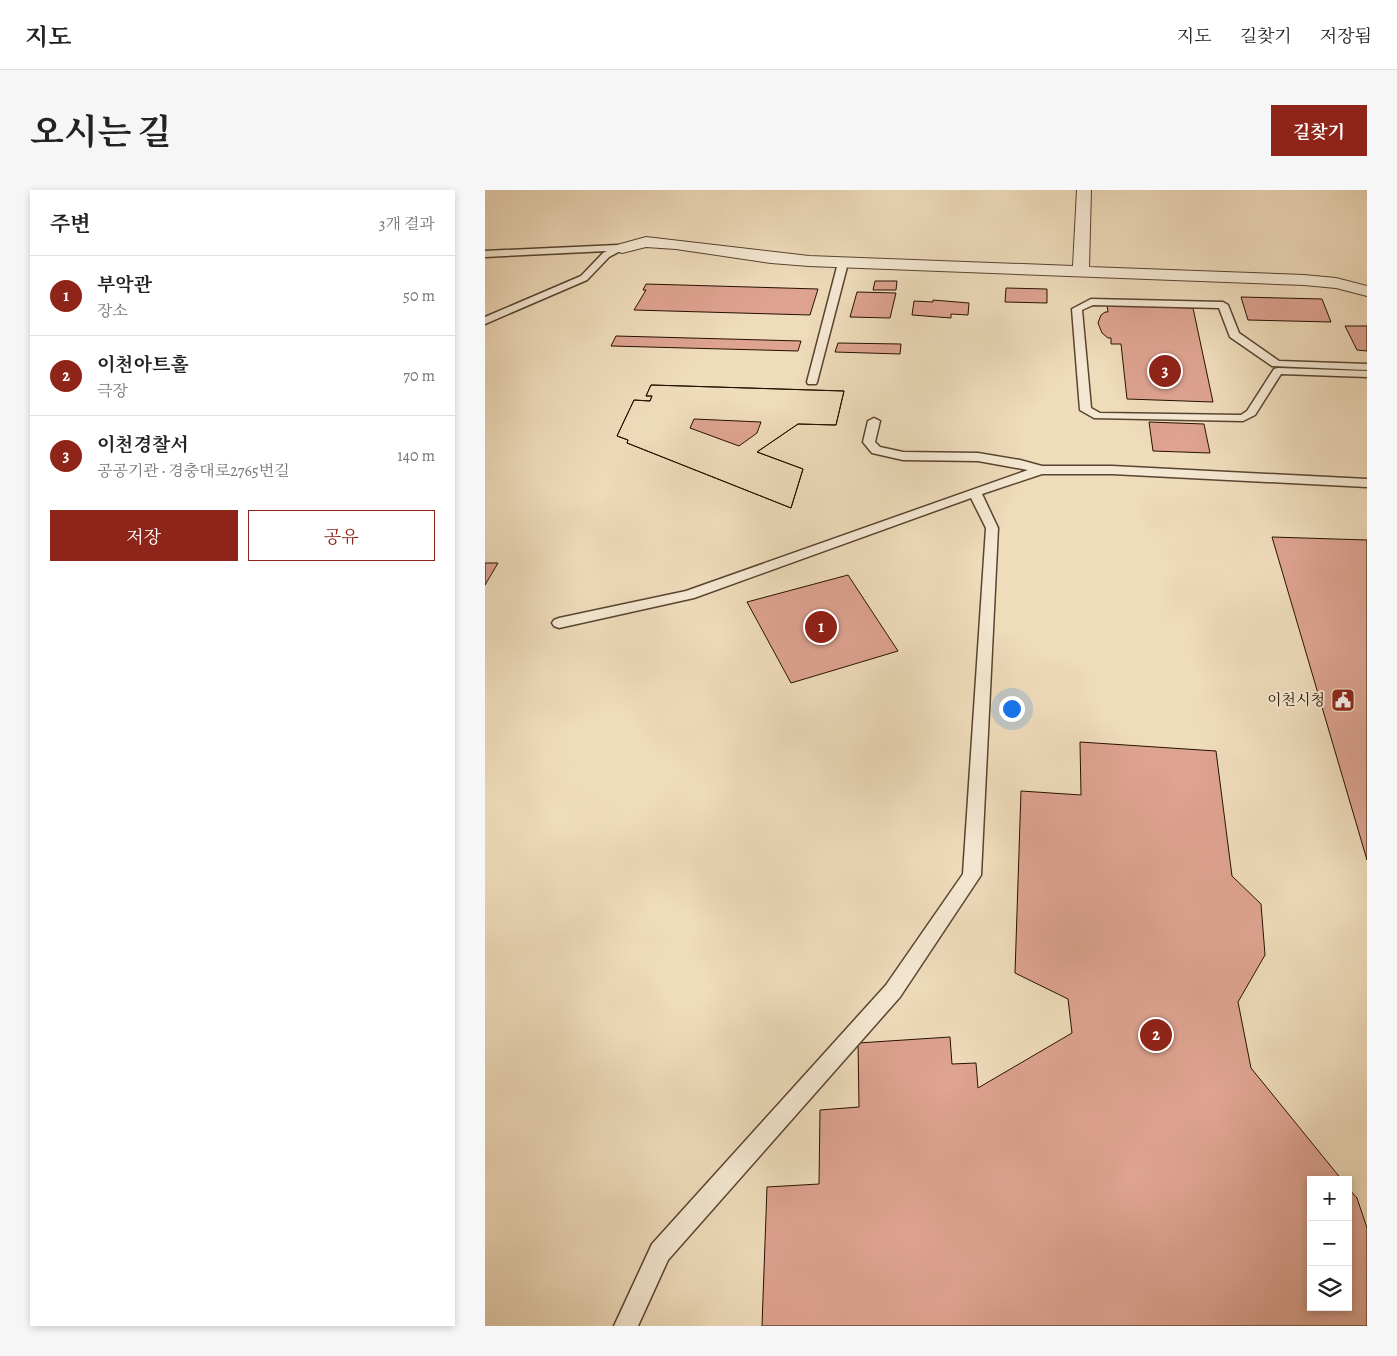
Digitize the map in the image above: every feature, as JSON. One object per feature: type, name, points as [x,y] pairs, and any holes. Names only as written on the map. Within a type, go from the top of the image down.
[{"type":"street","points":[[1081,272],[1084,190]]},
{"type":"street","points":[[622,248],[646,242],[676,244],[771,258],[843,263],[1304,280],[1335,283],[1367,291]]},
{"type":"lane","points":[[485,254],[622,248]]},
{"type":"lane","points":[[485,321],[584,278],[606,255],[622,248]]},
{"type":"lane","points":[[812,382],[843,263]]},
{"type":"lane","points":[[1367,367],[1276,364],[1235,334],[1223,304],[1091,302],[1077,309],[1086,410],[1098,416],[1243,418],[1251,413],[1278,371],[1367,374]]},
{"type":"lane","points":[[874,421],[869,442],[876,450],[903,456],[979,458],[1020,464],[1041,470],[1112,470],[1367,483]]},
{"type":"lane","points":[[559,622],[689,596],[975,492],[1041,470]]},
{"type":"lane","points":[[626,1326],[660,1252],[893,991],[972,876],[992,528],[975,492]]},
{"type":"building","points":[[875,281],[897,281],[896,290],[873,290]]},
{"type":"building","points":[[646,284],[818,289],[810,315],[634,310],[646,290],[643,290]]},
{"type":"building","points":[[1006,288],[1047,289],[1047,303],[1005,302]]},
{"type":"building","points":[[857,292],[896,293],[890,318],[850,317]]},
{"type":"building","points":[[1241,297],[1322,299],[1331,322],[1248,320]]},
{"type":"building","points":[[933,300],[969,303],[968,315],[951,314],[951,318],[912,315],[914,301],[933,302]]},
{"type":"building","points":[[1107,305],[1193,308],[1213,402],[1127,399],[1121,344],[1111,344],[1111,338],[1102,333],[1098,323],[1101,315],[1108,312]]},
{"type":"building","points":[[1345,326],[1367,326],[1367,351],[1357,350]]},
{"type":"building","points":[[616,336],[801,341],[798,351],[611,346]]},
{"type":"building","points":[[838,343],[901,344],[900,354],[835,352]]},
{"type":"building","points":[[651,385],[844,391],[836,425],[798,424],[757,452],[803,469],[791,508],[627,443],[628,440],[617,436],[634,400],[650,401],[652,396],[646,396]],"holes":[[[694,419],[761,422],[757,433],[739,446],[690,428]]]},
{"type":"building","points":[[651,385],[844,391],[836,425],[798,424],[757,452],[803,469],[791,508],[627,443],[628,440],[617,436],[634,400],[650,401],[652,396],[646,396]]},
{"type":"building","points":[[1149,422],[1204,424],[1210,453],[1153,451]]},
{"type":"building","name":"이천시청","points":[[1272,537],[1367,540],[1367,860]]},
{"type":"building","points":[[485,563],[498,563],[485,585]]},
{"type":"building","points":[[848,575],[898,651],[791,683],[747,602]]},
{"type":"building","points":[[1080,742],[1216,751],[1232,876],[1261,904],[1265,955],[1238,1002],[1251,1068],[1339,1176],[1307,1176],[1307,1311],[1352,1311],[1352,1192],[1357,1198],[1367,1228],[1367,1326],[762,1326],[767,1187],[819,1184],[820,1110],[859,1107],[858,1043],[950,1037],[952,1064],[976,1063],[978,1088],[1072,1033],[1068,999],[1015,973],[1021,791],[1081,795]]},
{"type":"place","name":"이천경찰서","points":[[1165,371]]},
{"type":"place","name":"부악관","points":[[821,627]]},
{"type":"place","name":"이천시청","points":[[1343,700]]},
{"type":"place","name":"이천아트홀","points":[[1156,1035]]}]
